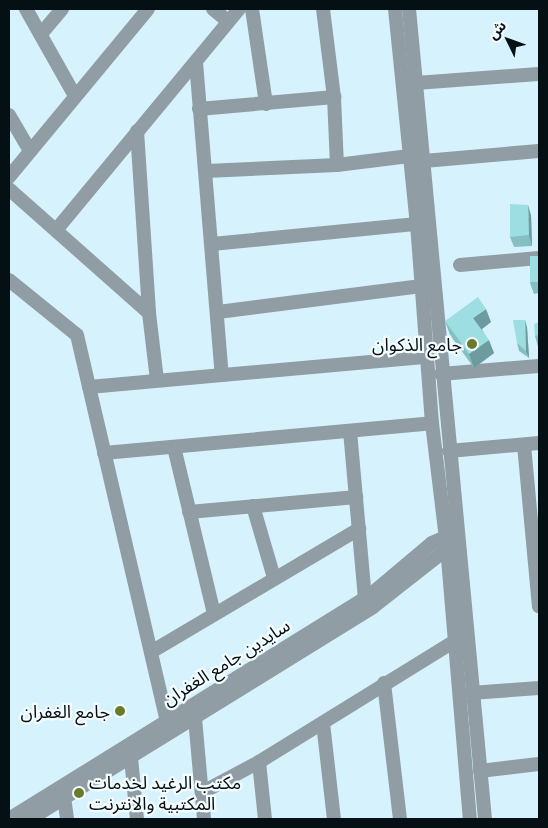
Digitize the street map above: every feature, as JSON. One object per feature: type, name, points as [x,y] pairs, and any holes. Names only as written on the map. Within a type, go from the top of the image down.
[{"type":"street","points":[[26,9],[75,96]]},
{"type":"street","points":[[41,34],[62,9]]},
{"type":"street","points":[[9,177],[148,9]]},
{"type":"street","points":[[213,9],[228,21]]},
{"type":"street","points":[[57,229],[238,9]]},
{"type":"street","points":[[252,9],[266,104]]},
{"type":"street","points":[[323,9],[334,97],[337,165]]},
{"type":"street","points":[[394,9],[417,224],[421,286],[431,322],[441,374],[449,451],[455,640],[470,819]]},
{"type":"street","points":[[409,9],[424,161],[431,322],[427,357],[432,423],[470,639],[471,694],[484,819]]},
{"type":"street","points":[[196,62],[222,375]]},
{"type":"street","points":[[416,83],[539,74]]},
{"type":"street","points":[[199,109],[334,97]]},
{"type":"street","points":[[9,115],[30,151]]},
{"type":"street","points":[[137,131],[149,313],[157,380]]},
{"type":"street","points":[[424,161],[539,152]]},
{"type":"street","points":[[206,171],[337,165],[409,156]]},
{"type":"street","points":[[9,189],[57,229],[149,313]]},
{"type":"street","points":[[212,244],[417,224]]},
{"type":"street","points":[[460,265],[539,258]]},
{"type":"street","points":[[9,280],[77,335],[166,721]]},
{"type":"street","points":[[218,312],[421,286]]},
{"type":"street","points":[[89,387],[427,357]]},
{"type":"street","points":[[441,374],[539,366]]},
{"type":"street","points":[[104,454],[432,423]]},
{"type":"street","points":[[350,431],[365,598]]},
{"type":"street","points":[[449,451],[539,443]]},
{"type":"street","points":[[524,444],[539,606]]},
{"type":"street","points":[[174,447],[214,614]]},
{"type":"street","points":[[190,512],[356,497]]},
{"type":"street","points":[[253,506],[274,578]]},
{"type":"street","points":[[151,652],[359,529]]},
{"type":"street","name":"سايدين جامع الغفران","points":[[30,819],[63,792],[166,721],[365,598],[452,540]]},
{"type":"street","name":"سايدين جامع الغفران","points":[[9,819],[131,758],[373,607],[452,540]]},
{"type":"street","points":[[203,792],[259,762],[323,723],[384,682],[455,640]]},
{"type":"street","points":[[384,682],[400,819]]},
{"type":"street","points":[[471,694],[539,688]]},
{"type":"street","points":[[195,718],[204,819]]},
{"type":"street","points":[[323,723],[334,819]]},
{"type":"street","points":[[131,758],[137,819]]},
{"type":"street","points":[[259,762],[265,819]]},
{"type":"street","points":[[480,771],[539,764]]},
{"type":"street","points":[[63,792],[67,819]]},
{"type":"building","points":[[510,204],[528,205],[529,235],[510,237]]},
{"type":"building","points":[[530,256],[539,256],[539,282],[530,282]]},
{"type":"building","points":[[478,297],[486,309],[473,318],[489,340],[469,354],[445,321]]},
{"type":"building","points":[[513,320],[525,320],[526,351],[517,343]]},
{"type":"building","points":[[539,322],[539,335],[535,336],[534,324]]},
{"type":"place","name":"جامع الذكوان","points":[[472,344]]},
{"type":"place","name":"جامع الغفران","points":[[120,711]]},
{"type":"place","name":"مكتب الرغيد لخدمات المكتبية والانترنت","points":[[79,793]]}]
